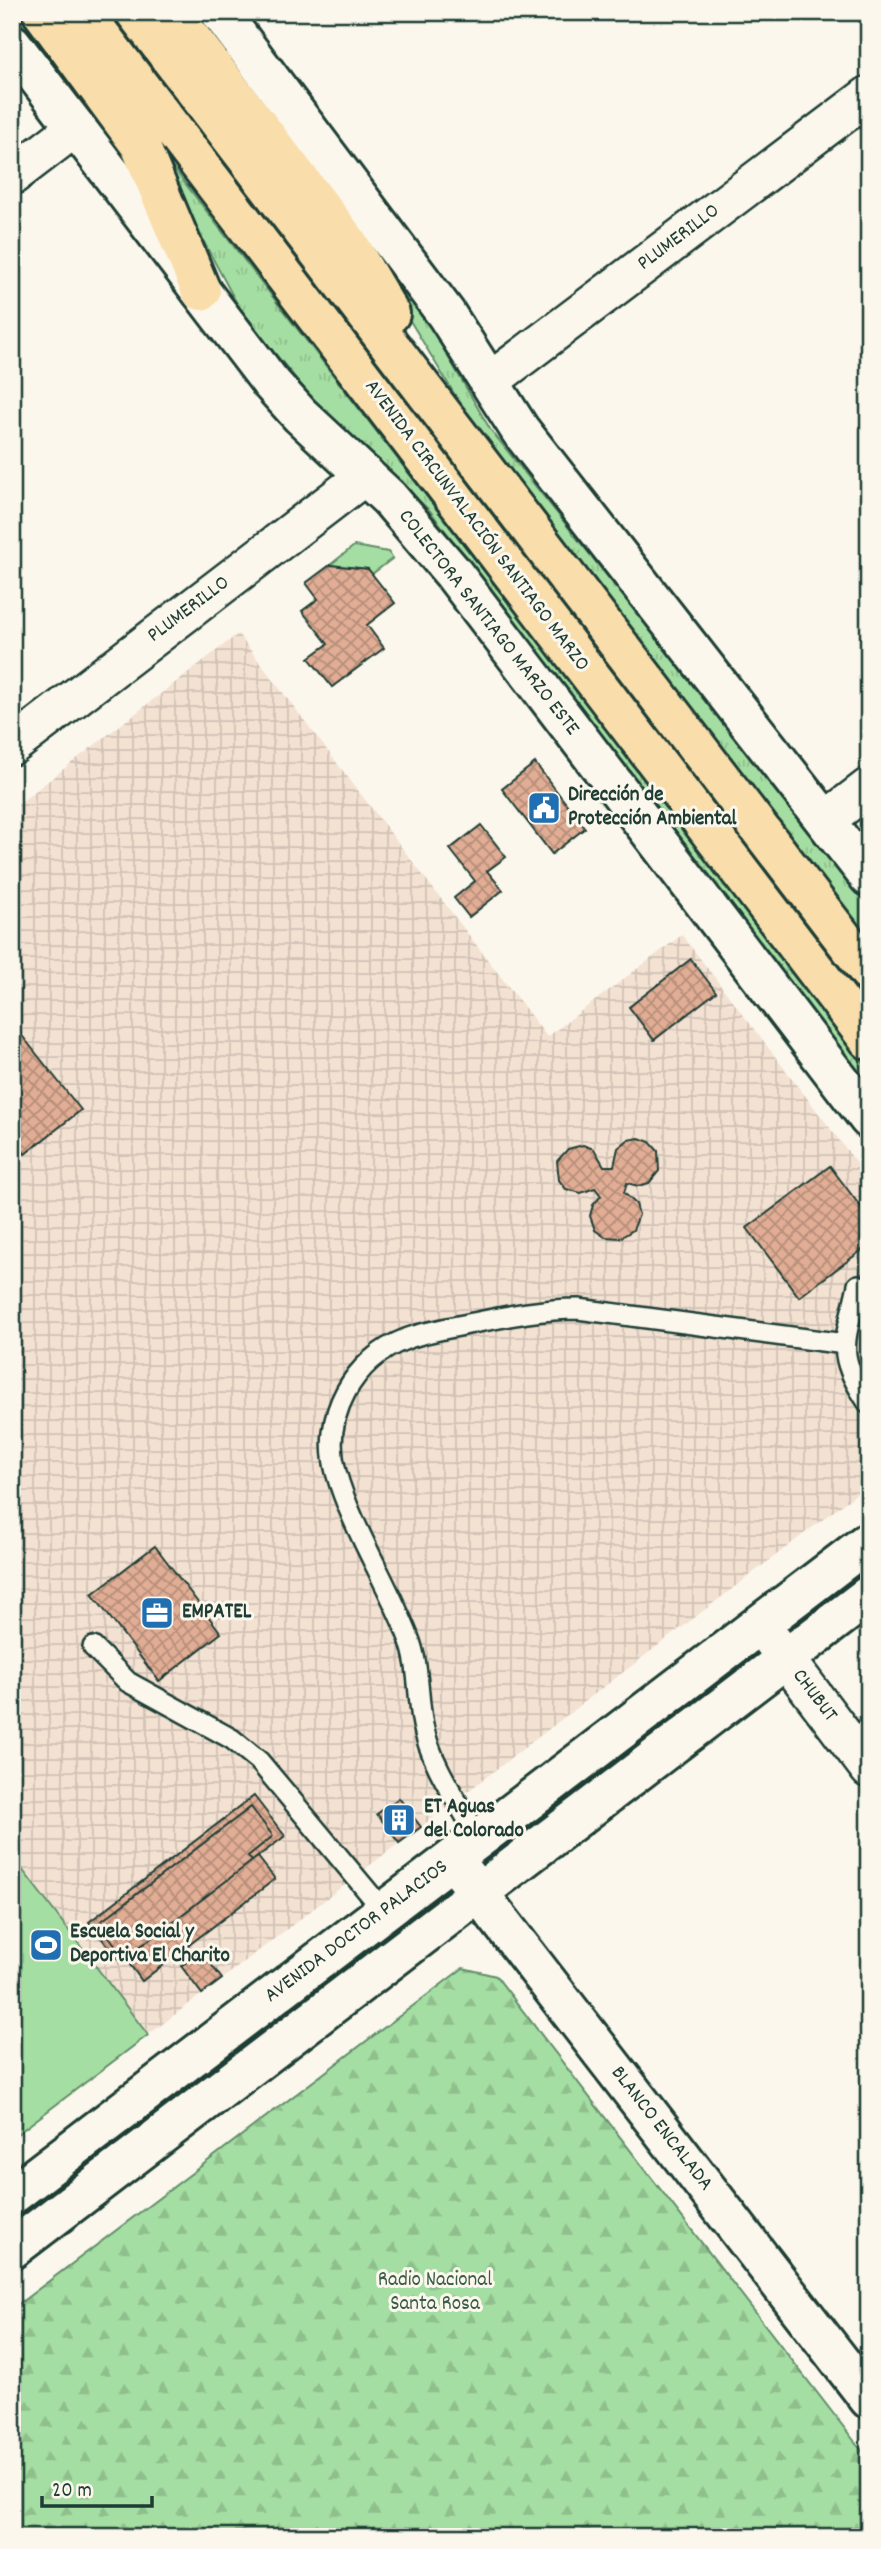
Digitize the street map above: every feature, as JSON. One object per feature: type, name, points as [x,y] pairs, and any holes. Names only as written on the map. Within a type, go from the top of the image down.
[{"type":"highway","points":[[42,12],[136,139],[201,291]]},
{"type":"highway","name":"AVENIDA CIRCUNVALACIÓN SANTIAGO MARZO","points":[[83,12],[869,1040]]},
{"type":"highway","name":"AVENIDA CIRCUNVALACIÓN SANTIAGO MARZO","points":[[135,12],[869,972]]},
{"type":"highway","points":[[171,12],[355,252],[443,415]]},
{"type":"street","points":[[220,12],[446,314],[520,430],[869,877]]},
{"type":"street","name":"COLECTORA SANTIAGO MARZO ESTE","points":[[12,44],[285,400],[366,475],[453,573],[869,1119]]},
{"type":"street","name":"PLUMERILLO","points":[[489,382],[869,95]]},
{"type":"street","points":[[12,176],[76,127]]},
{"type":"street","name":"PLUMERILLO","points":[[12,746],[366,475]]},
{"type":"street","points":[[826,820],[869,788]]},
{"type":"street","name":"AVENIDA DOCTOR PALACIOS","points":[[12,2195],[869,1541]]},
{"type":"street","name":"AVENIDA DOCTOR PALACIOS","points":[[12,2249],[869,1595]]},
{"type":"street","name":"CHUBUT","points":[[760,1624],[869,1769]]},
{"type":"street","name":"BLANCO ENCALADA","points":[[466,1849],[479,1892],[869,2399]]},
{"type":"lane","points":[[858,1284],[844,1354],[849,1374],[869,1404]]},
{"type":"lane","points":[[466,1849],[423,1724],[418,1668],[412,1646],[336,1473],[333,1425],[343,1395],[352,1380],[376,1356],[404,1340],[537,1311],[578,1309],[845,1344]]},
{"type":"lane","points":[[93,1647],[128,1682],[218,1731],[253,1755],[383,1912]]},
{"type":"shaded area","points":[[238,634],[547,1037],[682,935],[869,1179],[869,1484],[421,1827],[399,1798],[377,1814],[399,1843],[222,1979],[201,1951],[181,1965],[202,1994],[148,2035],[12,1856],[12,809]]},
{"type":"green space","points":[[13,12],[25,12],[131,154],[126,159]]},
{"type":"green space","points":[[188,12],[199,12],[418,305],[490,429],[869,905],[869,939],[467,415],[383,276]]},
{"type":"green space","points":[[164,156],[869,1070],[869,1091],[430,511],[312,398],[243,315],[160,160]]},
{"type":"green space","points":[[354,546],[388,552],[393,558],[372,574],[368,569],[330,565]]},
{"type":"green space","name":"Escuela Social y Deportiva El Charito","points":[[12,1856],[148,2035],[12,2138]]},
{"type":"green space","name":"Radio Nacional Santa Rosa","points":[[463,1968],[496,1976],[869,2460],[869,2537],[12,2537],[12,2309]]},
{"type":"building","points":[[330,565],[368,569],[395,603],[367,625],[384,648],[332,687],[309,658],[328,644],[302,611],[318,599],[306,583]]},
{"type":"building","name":"Dirección de Protección Ambiental","points":[[535,763],[585,828],[552,854],[502,789]]},
{"type":"building","points":[[481,825],[506,857],[487,871],[503,890],[469,917],[454,898],[475,881],[450,849]]},
{"type":"building","points":[[691,959],[716,992],[654,1040],[629,1007]]},
{"type":"building","points":[[12,1023],[81,1110],[25,1154],[12,1138]]},
{"type":"building","points":[[639,1138],[650,1142],[658,1151],[659,1171],[649,1183],[638,1186],[627,1183],[624,1193],[636,1204],[639,1215],[633,1230],[620,1238],[605,1237],[595,1230],[590,1216],[593,1205],[601,1196],[595,1188],[581,1193],[566,1189],[559,1180],[557,1161],[568,1149],[583,1145],[594,1149],[604,1166],[614,1166],[618,1148],[628,1140]]},
{"type":"building","points":[[830,1166],[869,1218],[869,1245],[799,1297],[747,1228]]},
{"type":"building","name":"EMPATEL","points":[[155,1546],[221,1633],[159,1681],[92,1594]]},
{"type":"building","points":[[254,1796],[285,1836],[120,1962],[89,1922]]},
{"type":"building","name":"ET Aguas del Colorado","points":[[399,1798],[421,1827],[399,1843],[377,1814]]},
{"type":"building","points":[[251,1807],[273,1836],[248,1856],[252,1861],[258,1857],[275,1879],[142,1981],[99,1923]]},
{"type":"building","points":[[201,1951],[222,1979],[202,1994],[181,1966]]},
{"type":"place","name":"Dirección de Protección Ambiental","points":[[544,808]]},
{"type":"place","name":"EMPATEL","points":[[157,1613]]},
{"type":"place","name":"ET Aguas del Colorado","points":[[399,1820]]},
{"type":"place","name":"Escuela Social y Deportiva El Charito","points":[[46,1945]]}]
